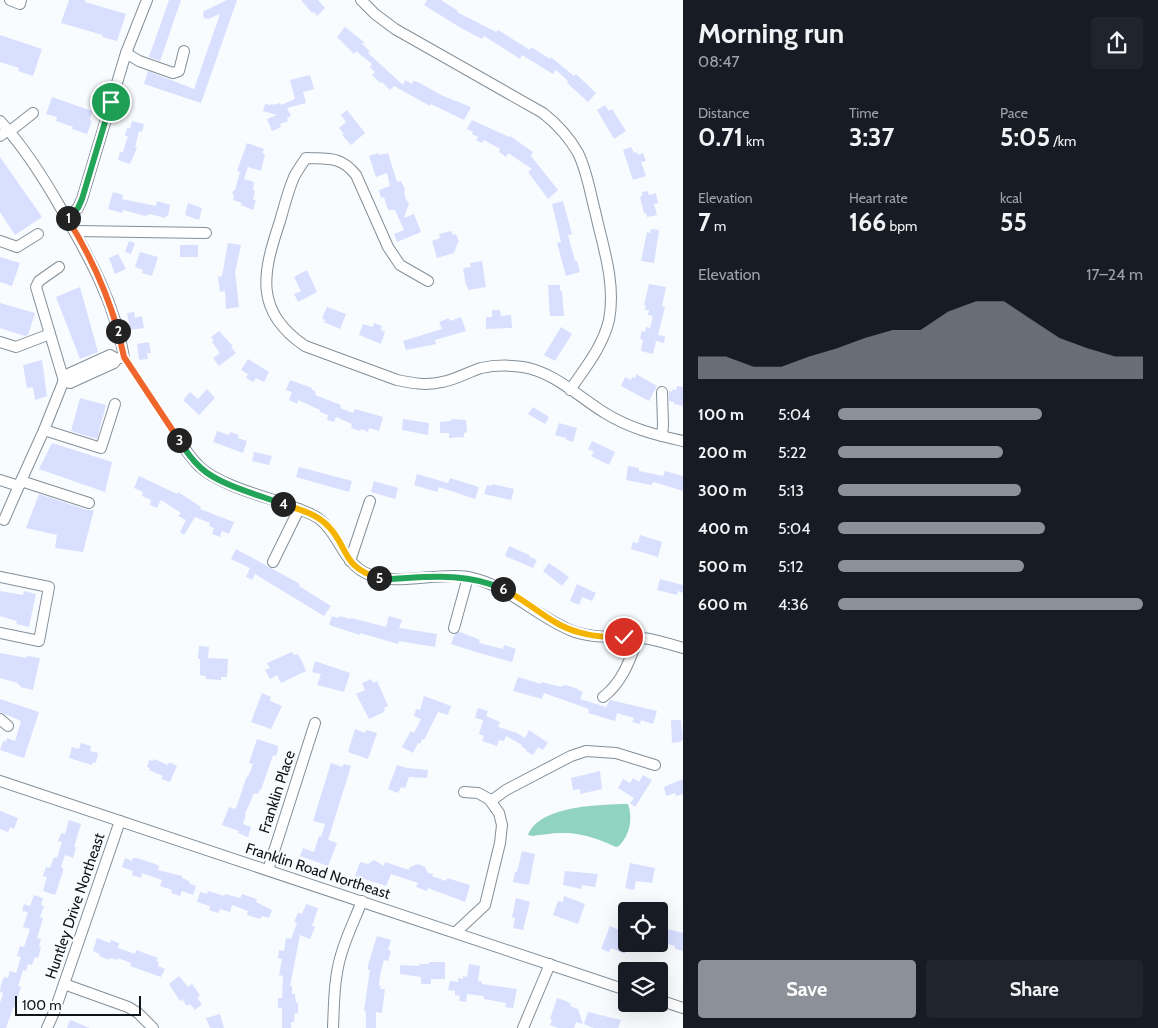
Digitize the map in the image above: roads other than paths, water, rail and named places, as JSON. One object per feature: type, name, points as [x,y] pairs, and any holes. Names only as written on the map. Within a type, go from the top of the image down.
[{"type":"street","points":[[10,0],[20,4],[21,0]]},
{"type":"street","points":[[67,218],[78,208],[82,199],[126,53],[147,0]]},
{"type":"street","points":[[362,0],[375,14],[395,29],[543,113],[564,132],[578,154],[586,174],[608,268],[612,300],[608,322],[601,341],[570,390]]},
{"type":"street","points":[[126,53],[139,61],[173,73],[178,71],[184,51]]},
{"type":"street","points":[[6,132],[33,113]]},
{"type":"street","points":[[0,121],[6,132],[47,185],[75,231],[104,287],[112,310],[121,358],[70,383],[64,381]]},
{"type":"street","points":[[428,281],[400,265],[388,247],[356,175],[348,165],[332,159],[306,158],[294,176],[275,236],[266,273],[268,300],[273,314],[292,337],[305,346],[408,383],[442,382],[481,368],[508,365],[538,371],[620,422],[683,441]]},
{"type":"street","points":[[75,231],[206,233]]},
{"type":"street","points":[[0,241],[17,247],[38,234]]},
{"type":"street","points":[[4,520],[64,381],[36,287],[39,281],[59,267]]},
{"type":"street","points":[[0,342],[16,347],[50,334]]},
{"type":"street","points":[[662,392],[662,436]]},
{"type":"street","points":[[44,430],[101,448],[115,404]]},
{"type":"street","points":[[175,434],[188,454],[201,468],[216,479],[316,517],[325,524],[337,539],[350,561],[358,569],[378,578],[468,577],[506,591],[555,622],[576,632],[594,636],[654,640],[683,648]]},
{"type":"street","points":[[0,480],[20,483],[89,503]]},
{"type":"street","points":[[350,561],[370,501]]},
{"type":"street","points":[[273,562],[299,509]]},
{"type":"street","points":[[454,628],[468,577]]},
{"type":"street","points":[[0,578],[49,587],[39,641],[0,633]]},
{"type":"street","points":[[602,697],[620,680],[638,638]]},
{"type":"street","name":"Franklin Place","points":[[268,870],[316,723]]},
{"type":"street","points":[[491,801],[506,790],[571,756],[586,751],[616,753],[655,765]]},
{"type":"street","name":"Franklin Road Northeast","points":[[0,782],[618,987]]},
{"type":"street","points":[[456,932],[485,905],[500,843],[502,825],[500,813],[491,801],[478,793],[464,792]]},
{"type":"street","name":"Huntley Drive Northeast","points":[[47,1028],[120,821]]},
{"type":"street","points":[[333,1028],[338,968],[341,955],[362,901]]},
{"type":"street","points":[[523,1028],[550,964]]},
{"type":"street","points":[[64,984],[128,1007],[138,1013],[153,1028]]},
{"type":"street","points":[[668,1003],[683,1008]]}]
